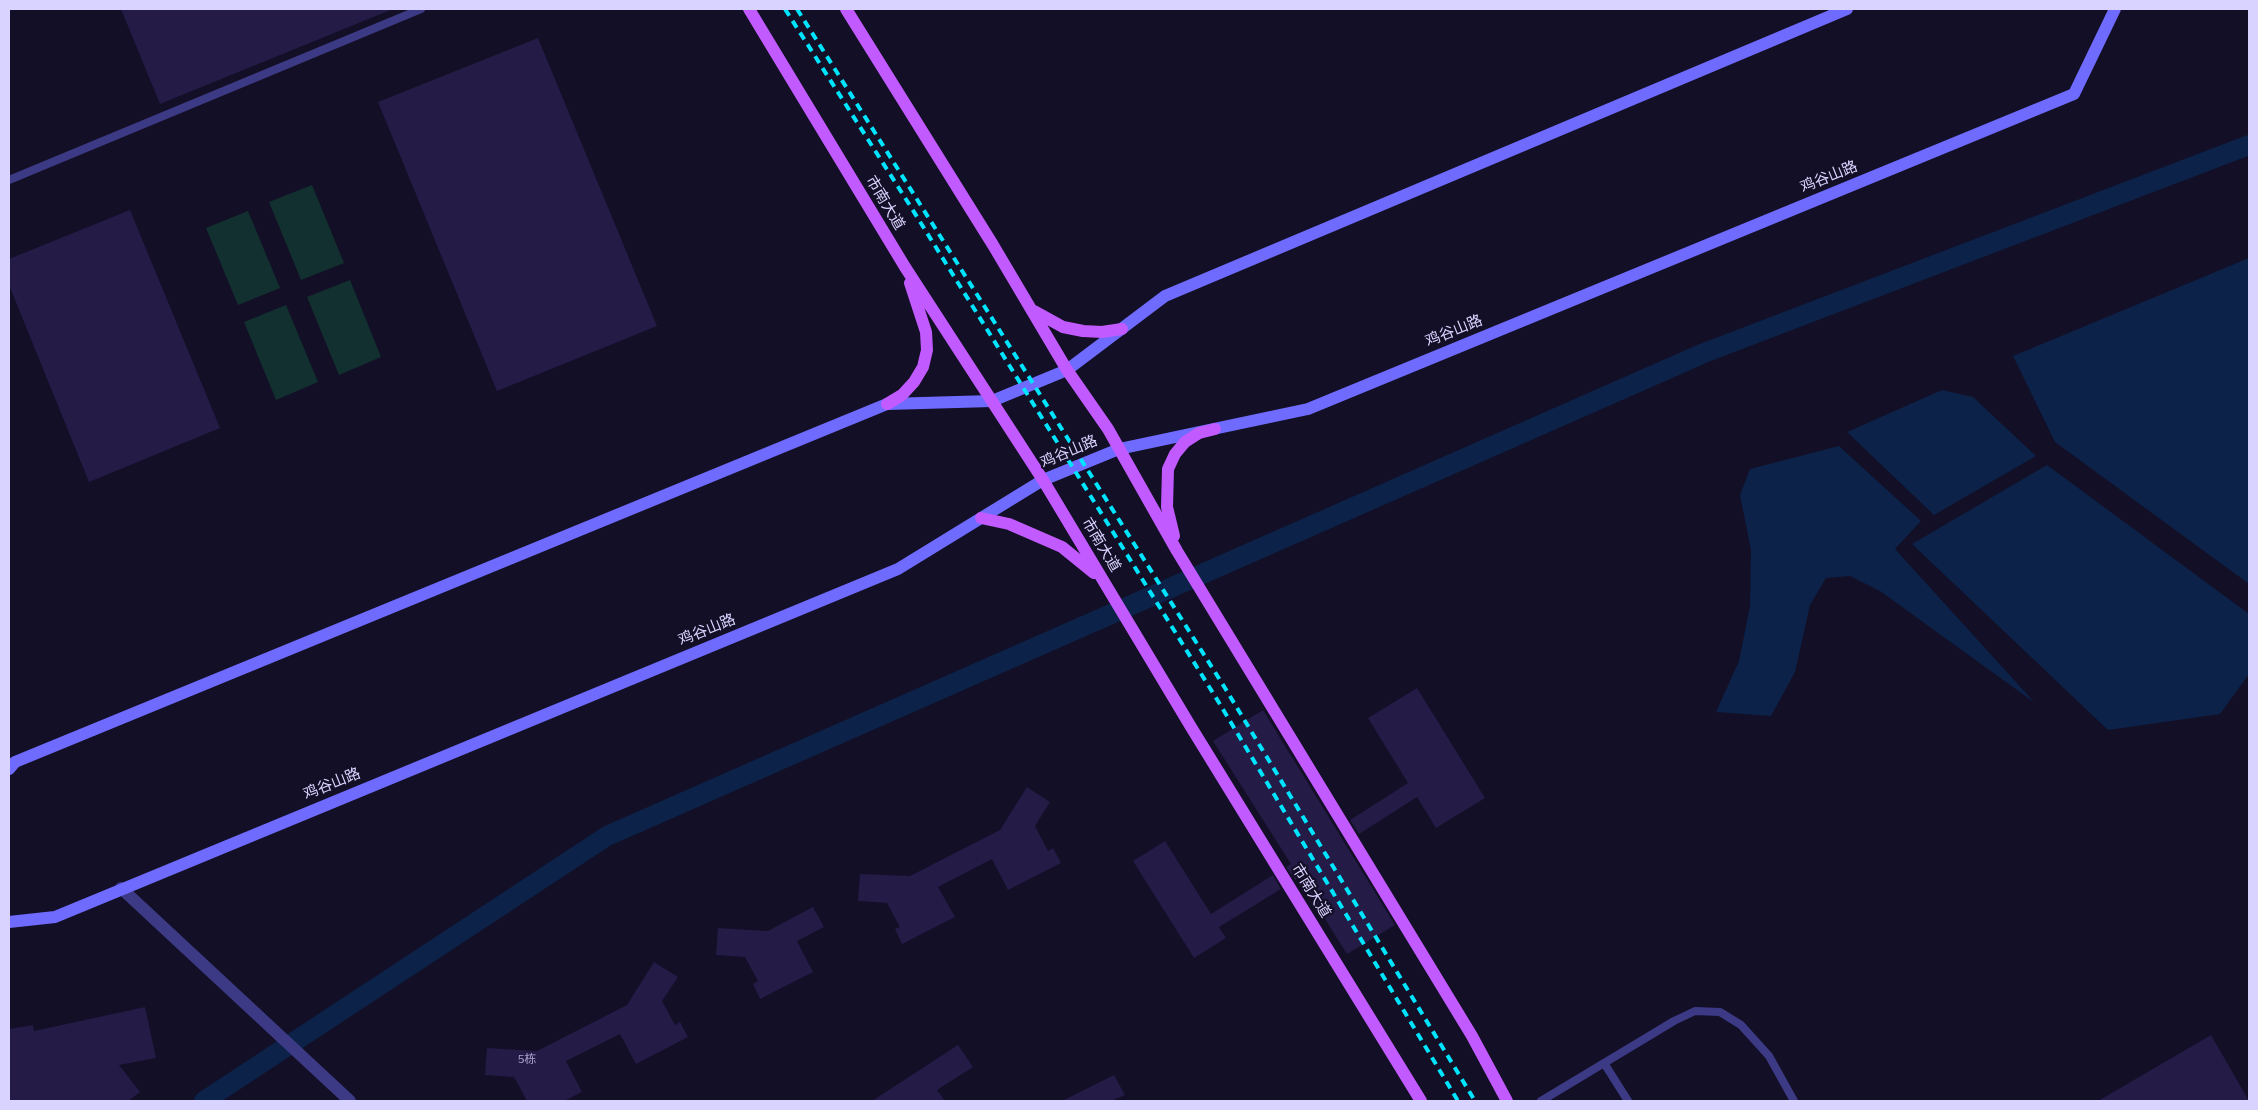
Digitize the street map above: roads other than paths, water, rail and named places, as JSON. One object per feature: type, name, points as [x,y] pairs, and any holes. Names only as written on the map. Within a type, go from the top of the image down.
[{"type":"main road","name":"市南大道","points":[[749,9],[905,267],[1044,480],[1176,701],[1421,1101]]},
{"type":"main road","points":[[846,9],[1067,370],[1119,449],[1177,551],[1250,668],[1472,1036],[1507,1101]]},
{"type":"main road","points":[[887,404],[992,401],[1067,370],[1166,296],[1847,9]]},
{"type":"main road","name":"鸡谷山路","points":[[9,922],[55,917],[121,888],[898,569],[1044,480],[1119,449],[1308,409],[2074,94],[2116,9]]},
{"type":"main road","points":[[9,769],[16,762],[887,404],[902,395],[914,382],[923,367],[927,350],[926,332],[905,267]]},
{"type":"main road","points":[[1030,307],[1046,319],[1063,327],[1082,331],[1102,332],[1122,329]]},
{"type":"main road","points":[[1177,551],[1167,507],[1168,469],[1175,454],[1185,442],[1199,433],[1214,429]]},
{"type":"main road","points":[[981,518],[1009,524],[1062,547],[1086,565],[1107,587]]},
{"type":"street","points":[[121,888],[350,1101]]},
{"type":"lane","points":[[9,180],[420,9]]},
{"type":"lane","points":[[1541,1101],[1695,1011],[1720,1012],[1741,1025],[1769,1056],[1794,1101]]},
{"type":"lane","points":[[1604,1063],[1628,1101]]},
{"type":"water","points":[[2249,258],[2249,584],[2055,442],[2013,356]]},
{"type":"water","points":[[1942,390],[1973,397],[2036,456],[1934,515],[1847,432]]},
{"type":"water","points":[[1839,446],[1921,521],[1895,549],[2035,703],[1880,591],[1850,576],[1826,578],[1810,605],[1795,672],[1771,716],[1716,712],[1739,661],[1750,606],[1751,550],[1740,495],[1750,469]]},
{"type":"water","points":[[2047,465],[2249,614],[2249,674],[2220,714],[2108,730],[1912,544]]},
{"type":"waterway","points":[[204,1101],[607,836],[1704,353],[2249,145]]},
{"type":"railway","points":[[785,9],[909,204],[1218,701],[1458,1101]]},
{"type":"railway","points":[[797,9],[1225,688],[1475,1101]]}]
